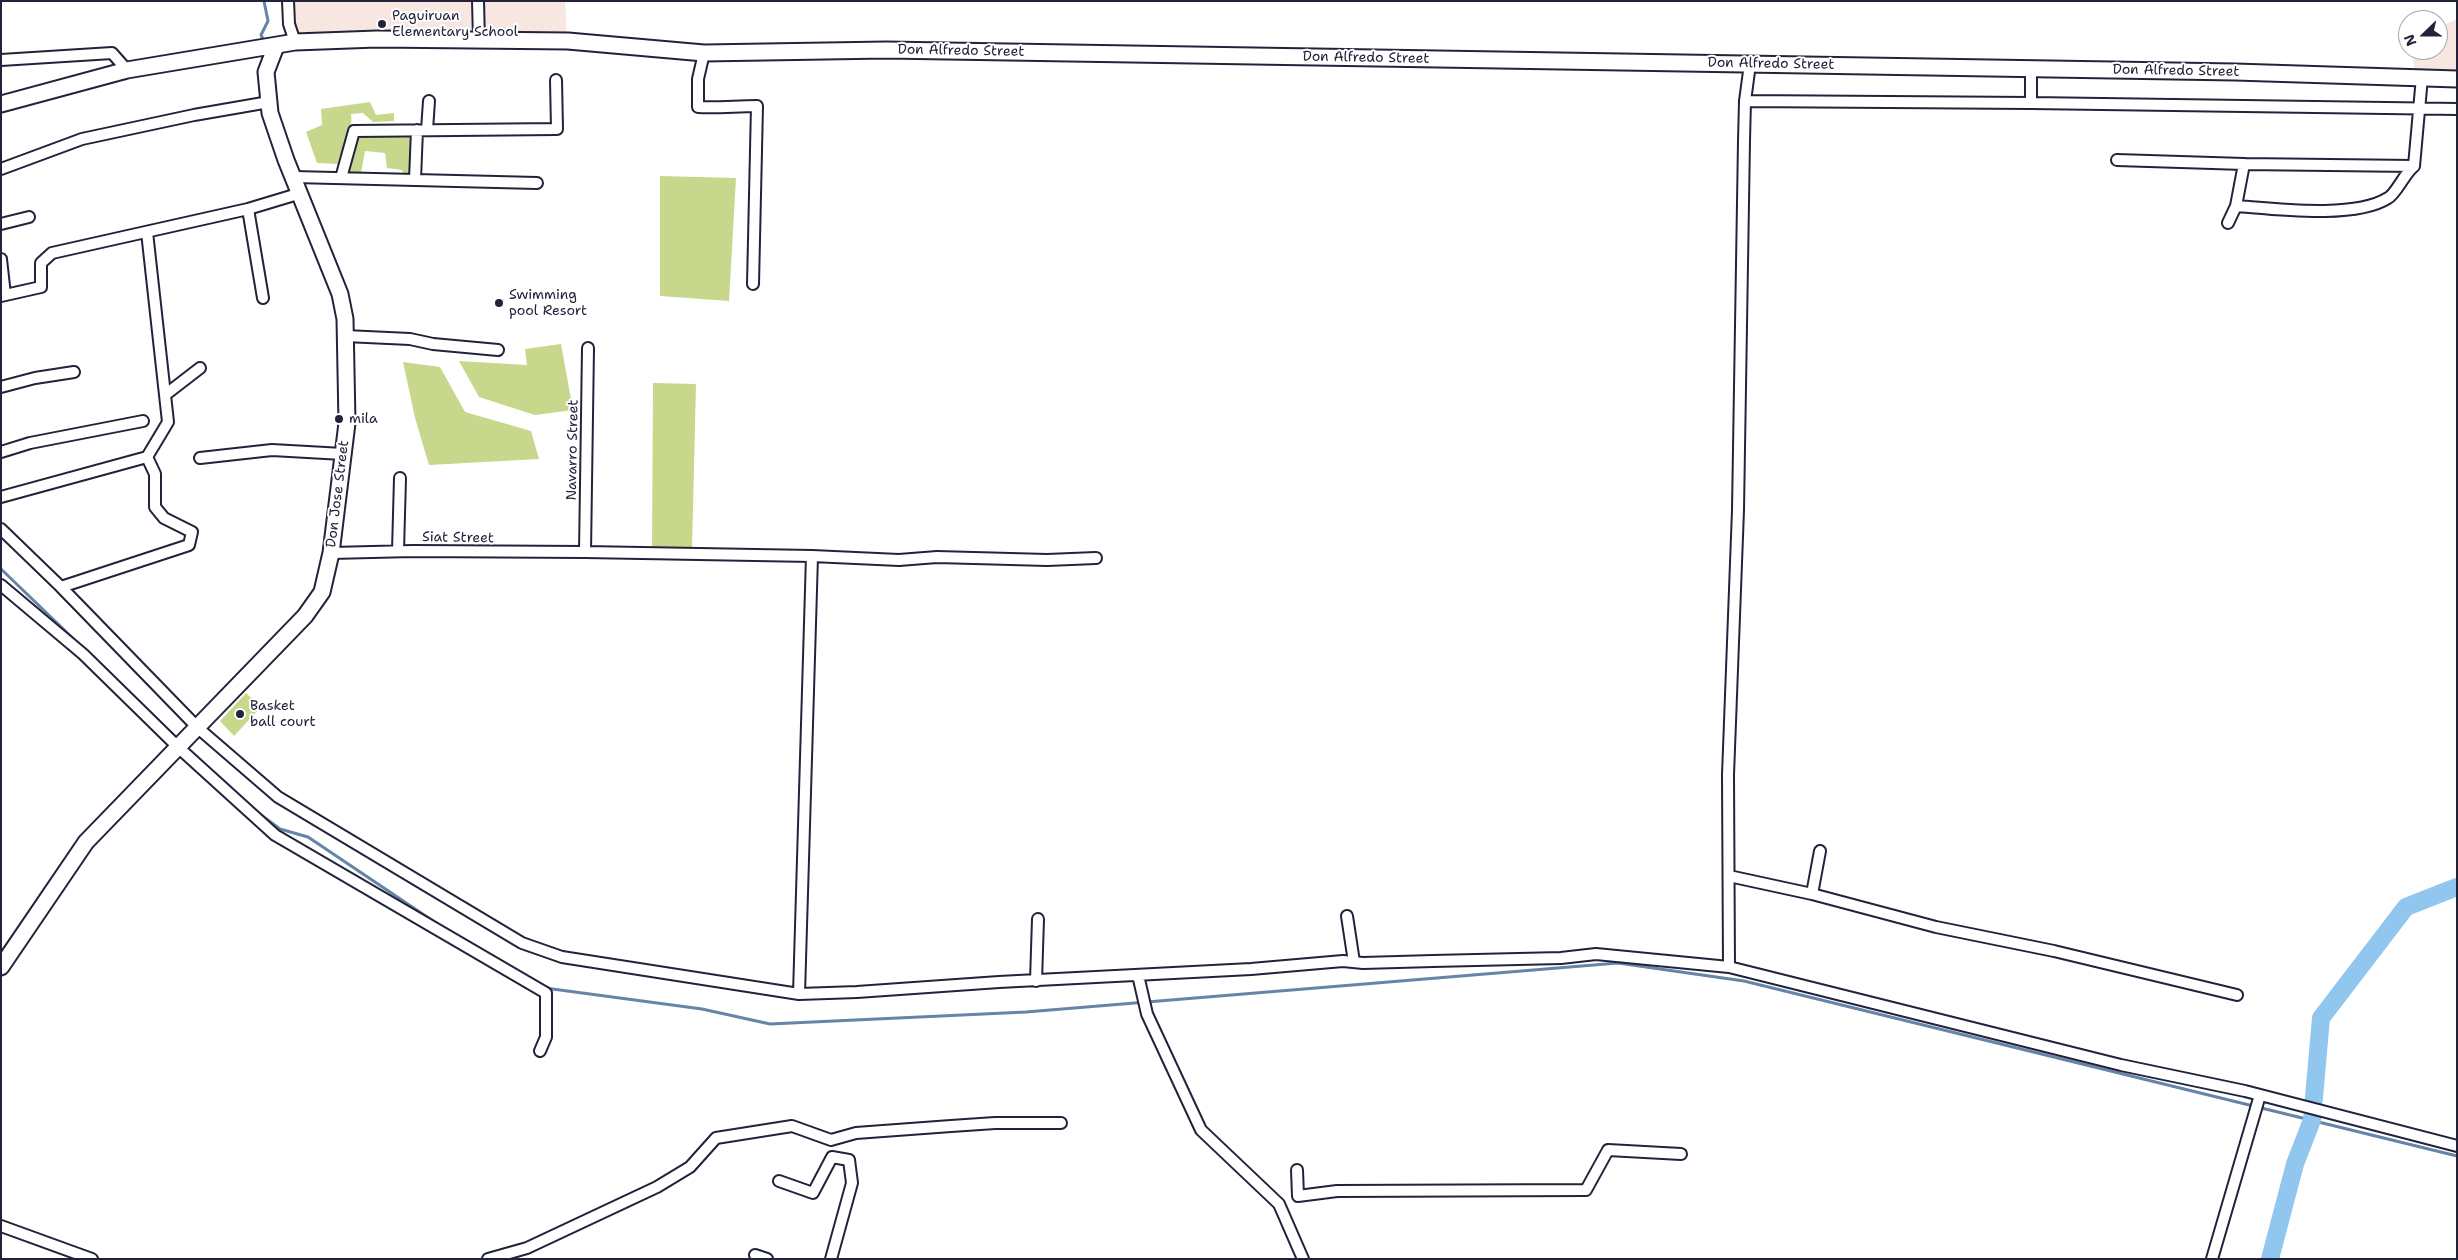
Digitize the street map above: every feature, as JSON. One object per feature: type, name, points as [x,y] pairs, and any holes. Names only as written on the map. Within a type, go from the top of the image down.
[{"type":"street","points":[[288,1],[288,24],[295,42]]},
{"type":"street","points":[[478,1],[479,41]]},
{"type":"street","name":"Don Alfredo Street","points":[[1,104],[127,70],[295,42],[377,39],[568,41],[704,52],[886,50],[2031,69],[2457,79]]},
{"type":"street","name":"Don Jose Street","points":[[1,967],[86,842],[305,616],[322,592],[331,553],[347,423],[345,336],[340,294],[270,113],[266,72],[276,46]]},
{"type":"street","points":[[704,52],[698,79],[698,107],[757,106],[753,284]]},
{"type":"street","points":[[1,60],[112,53],[127,70]]},
{"type":"street","points":[[1729,967],[1728,774],[1738,510],[1745,101],[1750,64]]},
{"type":"street","points":[[2031,69],[2031,103]]},
{"type":"street","points":[[2236,206],[2344,210],[2371,207],[2391,197],[2405,174],[2414,166],[2422,77]]},
{"type":"street","points":[[340,178],[354,130],[557,129],[556,80]]},
{"type":"street","points":[[415,180],[422,130],[429,101]]},
{"type":"street","points":[[1745,101],[2457,109]]},
{"type":"street","points":[[1,169],[82,139],[194,115],[269,102]]},
{"type":"street","points":[[2117,160],[2414,166]]},
{"type":"street","points":[[2228,223],[2236,206],[2244,164]]},
{"type":"street","points":[[294,177],[537,183]]},
{"type":"street","points":[[1,259],[3,296],[41,287],[39,270],[41,263],[52,253],[248,209],[301,193]]},
{"type":"street","points":[[248,209],[263,298]]},
{"type":"street","points":[[1,224],[30,217]]},
{"type":"street","points":[[1,497],[147,458],[168,422],[147,232]]},
{"type":"street","points":[[345,336],[410,339],[433,344],[498,350]]},
{"type":"street","name":"Navarro Street","points":[[585,552],[588,348]]},
{"type":"street","points":[[165,395],[200,368]]},
{"type":"street","points":[[1,387],[35,378],[74,372]]},
{"type":"street","points":[[1,452],[30,443],[143,421]]},
{"type":"street","points":[[200,458],[272,450],[343,454]]},
{"type":"street","points":[[61,587],[189,544],[192,532],[164,518],[155,507],[155,474],[147,458]]},
{"type":"street","points":[[398,551],[400,478]]},
{"type":"street","points":[[1,529],[61,587],[197,729],[278,797],[522,943],[562,956],[799,994],[1036,981],[1139,979],[1354,962],[1551,958],[1596,954],[1729,967],[2121,1065],[2457,1146]]},
{"type":"street","name":"Siat Street","points":[[331,553],[398,551],[585,552],[812,556],[899,560],[937,557],[1047,560],[1096,558]]},
{"type":"street","points":[[799,994],[812,556]]},
{"type":"street","points":[[1,585],[83,654],[275,835],[546,994],[546,1037],[540,1051]]},
{"type":"street","points":[[1812,894],[1820,851]]},
{"type":"street","points":[[1729,876],[1812,894],[1936,927],[2054,951],[2237,995]]},
{"type":"street","points":[[1347,916],[1354,962]]},
{"type":"street","points":[[1036,981],[1038,919]]},
{"type":"street","points":[[1139,979],[1147,1014],[1201,1130],[1279,1204],[1303,1259]]},
{"type":"street","points":[[2212,1259],[2259,1098]]},
{"type":"street","points":[[488,1259],[527,1248],[658,1187],[690,1167],[716,1138],[792,1126],[815,1136],[831,1140],[856,1133],[995,1123],[1061,1123]]},
{"type":"street","points":[[1297,1170],[1298,1196],[1337,1191],[1586,1190],[1608,1150],[1680,1154]]},
{"type":"street","points":[[779,1182],[813,1193],[832,1157],[849,1160],[852,1183],[831,1259]]},
{"type":"street","points":[[1,1226],[92,1259]]},
{"type":"street","points":[[523,1259],[527,1248]]},
{"type":"street","points":[[755,1256],[767,1259]]},
{"type":"shaded area","name":"Paguiruan Elementary School","points":[[292,1],[471,1],[471,36],[295,36]]},
{"type":"shaded area","points":[[478,1],[565,1],[567,35],[479,33]]},
{"type":"shaded area","points":[[2457,19],[2457,71],[2415,71],[2413,60],[2448,60],[2448,23]]},
{"type":"green space","points":[[370,102],[376,115],[394,113],[394,121],[373,122],[363,113],[351,114],[351,126],[338,164],[317,163],[306,132],[322,125],[321,109]]},
{"type":"green space","points":[[357,133],[412,135],[413,174],[387,168],[385,153],[365,151],[361,173],[345,172]]},
{"type":"green space","points":[[660,176],[736,178],[729,301],[660,296]]},
{"type":"green space","points":[[561,344],[573,410],[535,415],[479,397],[459,361],[527,365],[525,349]]},
{"type":"green space","points":[[403,362],[440,367],[465,412],[531,431],[539,459],[429,465],[415,418]]},
{"type":"green space","points":[[653,383],[696,384],[692,549],[652,548]]},
{"type":"green space","name":"Basket ball court","points":[[246,693],[261,707],[234,736],[220,721]]},
{"type":"waterway","points":[[264,1],[268,21],[261,35],[265,43]]},
{"type":"waterway","points":[[1,569],[84,649]]},
{"type":"waterway","points":[[234,792],[246,803]]},
{"type":"waterway","points":[[253,809],[280,829],[308,837],[439,925]]},
{"type":"waterway","points":[[2270,1259],[2295,1164],[2312,1120],[2321,1018],[2406,907],[2457,887]]},
{"type":"waterway","points":[[545,988],[702,1009],[770,1024],[1026,1012],[1618,963],[1744,981],[2457,1156]]},
{"type":"place","name":"Paguiruan Elementary School","points":[[382,24]]},
{"type":"place","name":"Swimming pool Resort","points":[[499,303]]},
{"type":"place","name":"mila","points":[[339,419]]},
{"type":"place","name":"Basket ball court","points":[[240,714]]}]
